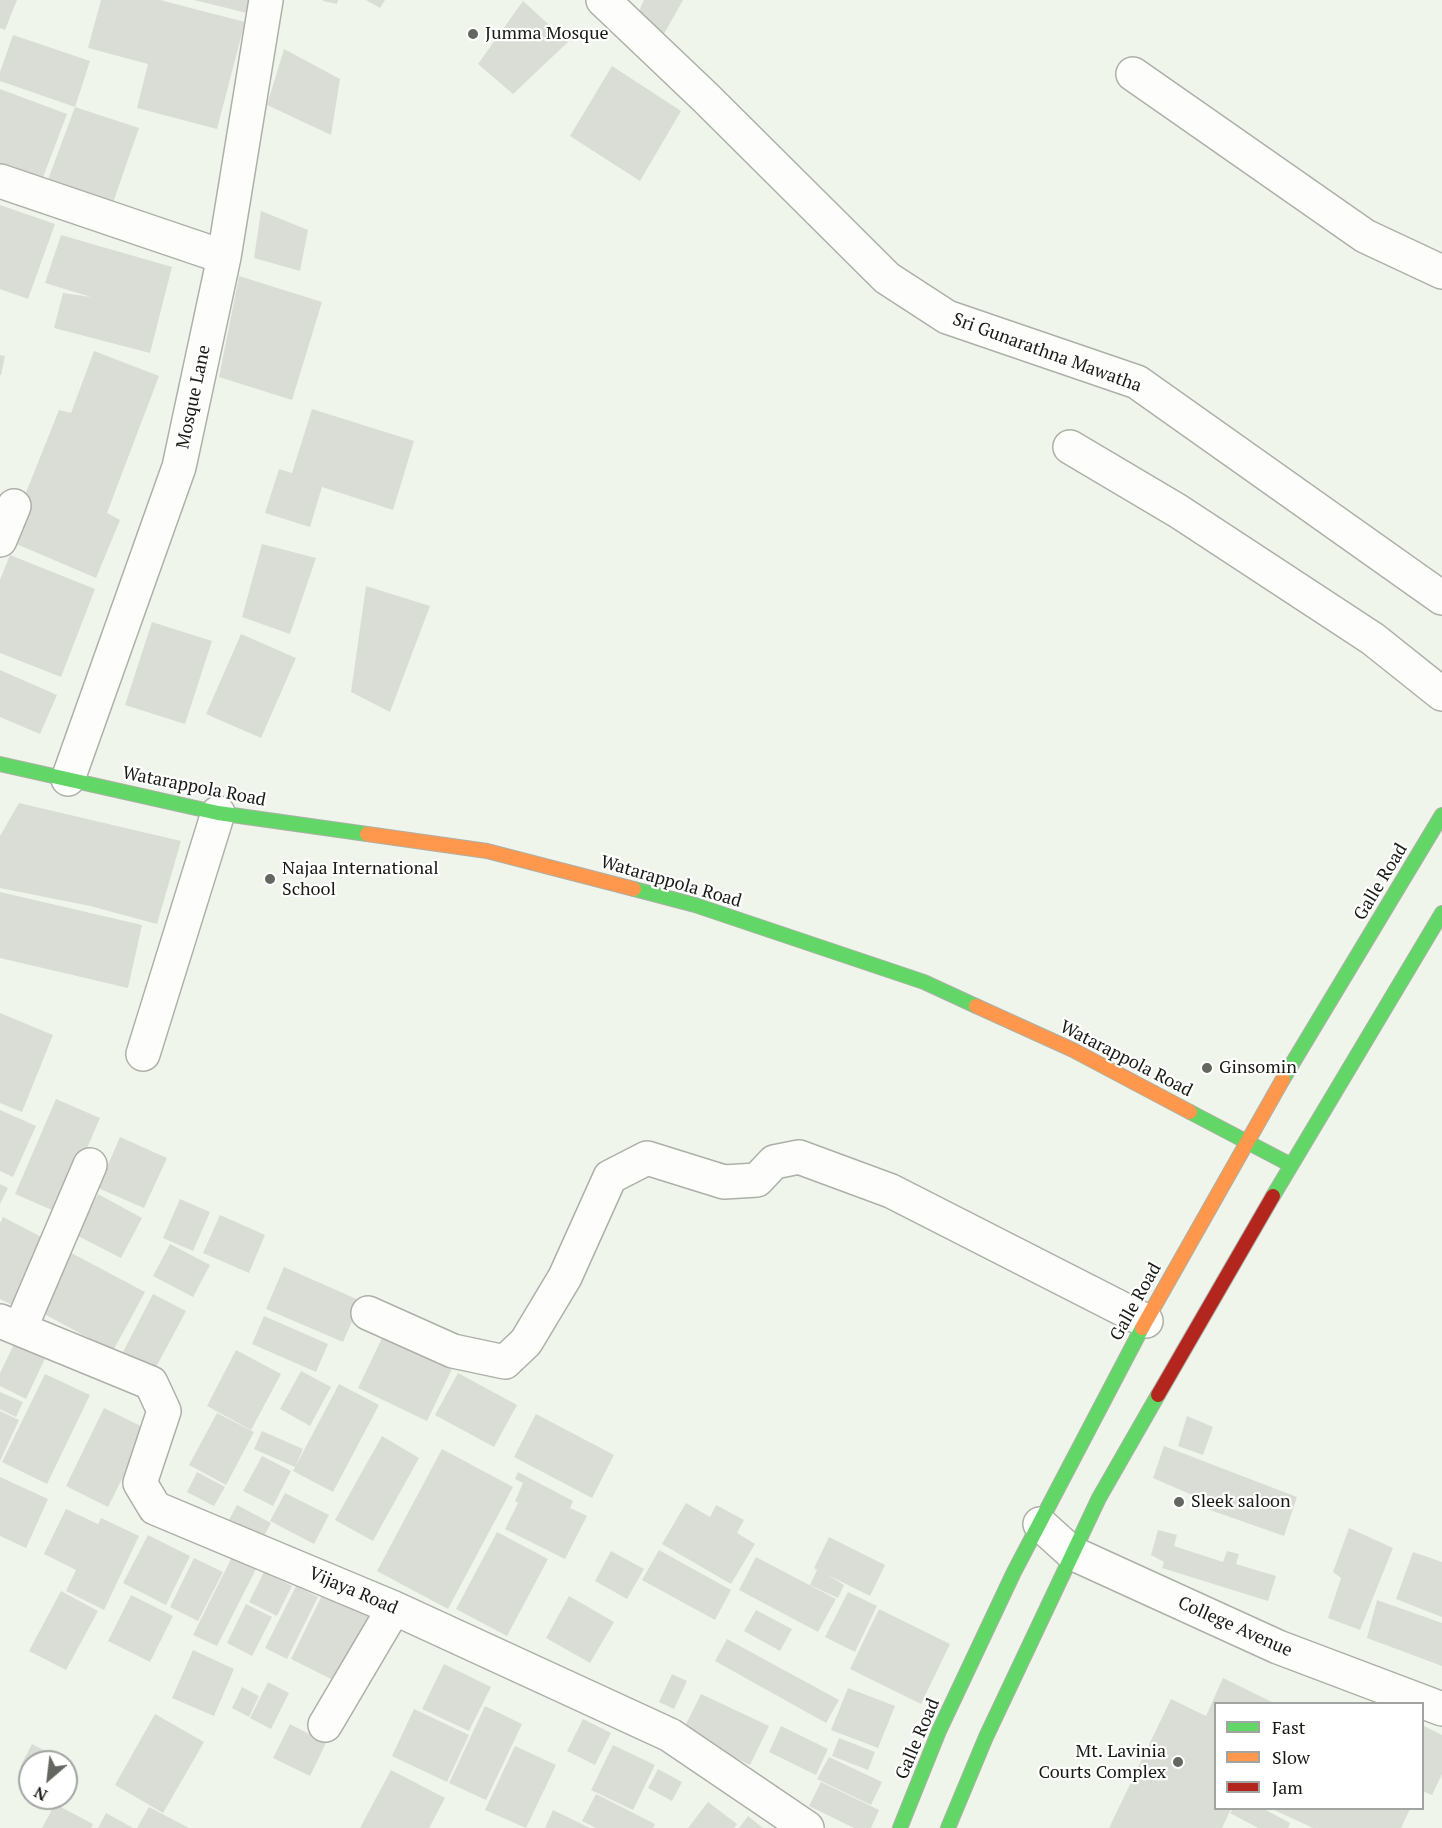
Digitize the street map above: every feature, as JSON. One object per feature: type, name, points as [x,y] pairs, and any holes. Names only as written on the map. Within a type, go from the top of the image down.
[{"type":"main road","name":"Watarappola Road","points":[[0,764],[219,813],[487,851],[695,905],[924,982],[1073,1050],[1249,1141],[1291,1166]]},
{"type":"main road","name":"Galle Road","points":[[900,1828],[939,1731],[1040,1524],[1146,1321],[1249,1141],[1442,814]]},
{"type":"main road","points":[[948,1828],[986,1737],[1099,1498],[1160,1387],[1442,913]]},
{"type":"street","name":"Mosque Lane","points":[[68,779],[179,467],[224,257],[266,0]]},
{"type":"street","name":"Sri Gunarathna Mawatha","points":[[603,0],[706,98],[887,278],[947,317],[1137,382],[1442,598]]},
{"type":"street","points":[[1133,74],[1365,236],[1442,272]]},
{"type":"street","points":[[0,181],[224,257]]},
{"type":"street","points":[[1070,447],[1178,511],[1373,639],[1442,694]]},
{"type":"street","points":[[0,540],[14,506]]},
{"type":"street","points":[[142,1054],[219,813]]},
{"type":"street","points":[[368,1313],[453,1351],[505,1362],[526,1342],[565,1277],[610,1177],[647,1158],[724,1182],[757,1180],[774,1162],[799,1157],[891,1191],[1146,1321]]},
{"type":"street","points":[[10,1325],[90,1165]]},
{"type":"street","name":"Vijaya Road","points":[[10,1325],[151,1383],[164,1411],[140,1483],[155,1508],[394,1608],[670,1735],[807,1828]]},
{"type":"street","name":"College Avenue","points":[[1040,1524],[1072,1553],[1278,1647],[1421,1702]]},
{"type":"street","points":[[325,1725],[394,1608]]},
{"type":"street","name":"College Avenue","points":[[1424,1703],[1442,1710]]},
{"type":"building","points":[[0,0],[17,0],[5,30],[0,28]]},
{"type":"building","points":[[101,0],[160,0],[245,22],[217,129],[137,108],[148,64],[88,48]]},
{"type":"building","points":[[194,0],[254,0],[251,14]]},
{"type":"building","points":[[323,0],[338,0],[337,4]]},
{"type":"building","points":[[366,0],[385,0],[380,8]]},
{"type":"building","points":[[644,0],[683,0],[660,41],[632,26]]},
{"type":"building","points":[[523,1],[568,42],[513,94],[478,64]]},
{"type":"building","points":[[13,35],[90,61],[75,107],[0,81],[0,72]]},
{"type":"building","points":[[284,49],[340,79],[331,135],[267,105]]},
{"type":"building","points":[[612,66],[681,111],[640,181],[570,136]]},
{"type":"building","points":[[0,89],[67,114],[39,188],[0,174]]},
{"type":"building","points":[[75,107],[139,128],[108,217],[43,193]]},
{"type":"building","points":[[0,205],[55,224],[28,299],[0,289]]},
{"type":"building","points":[[261,211],[308,230],[300,271],[254,258]]},
{"type":"building","points":[[61,235],[172,267],[150,353],[54,328],[63,293],[91,297],[45,283]]},
{"type":"building","points":[[239,276],[322,302],[292,400],[219,377]]},
{"type":"building","points":[[94,351],[159,376],[107,513],[120,520],[96,578],[7,540],[59,410],[71,413]]},
{"type":"building","points":[[0,355],[5,356],[1,375],[0,375]]},
{"type":"building","points":[[312,409],[414,441],[393,510],[322,487],[310,527],[265,513],[279,469],[292,473]]},
{"type":"building","points":[[262,544],[316,558],[290,634],[242,617]]},
{"type":"building","points":[[10,555],[95,589],[61,677],[0,653],[0,580]]},
{"type":"building","points":[[366,586],[430,606],[390,712],[351,692]]},
{"type":"building","points":[[152,622],[212,641],[185,724],[125,705]]},
{"type":"building","points":[[241,634],[296,658],[261,738],[206,714]]},
{"type":"building","points":[[0,670],[57,695],[40,734],[0,717]]},
{"type":"building","points":[[19,803],[181,841],[157,924],[90,906],[0,888],[0,836]]},
{"type":"building","points":[[0,892],[142,925],[128,988],[0,958]]},
{"type":"building","points":[[0,1013],[53,1035],[22,1112],[0,1103]]},
{"type":"building","points":[[56,1099],[100,1118],[59,1213],[15,1194]]},
{"type":"building","points":[[0,1110],[36,1126],[13,1177],[0,1171]]},
{"type":"building","points":[[120,1137],[167,1158],[144,1208],[98,1188]]},
{"type":"building","points":[[0,1184],[8,1188],[0,1204]]},
{"type":"building","points":[[98,1194],[142,1218],[121,1258],[76,1235]]},
{"type":"building","points":[[180,1199],[210,1212],[193,1251],[163,1238]]},
{"type":"building","points":[[220,1215],[265,1235],[249,1273],[203,1253]]},
{"type":"building","points":[[3,1217],[53,1243],[18,1308],[0,1299],[0,1223]]},
{"type":"building","points":[[170,1244],[210,1265],[193,1297],[153,1276]]},
{"type":"building","points":[[62,1248],[145,1292],[113,1351],[31,1307]]},
{"type":"building","points":[[284,1267],[361,1301],[343,1342],[266,1309]]},
{"type":"building","points":[[153,1294],[186,1311],[155,1369],[123,1352]]},
{"type":"building","points":[[264,1316],[328,1344],[316,1372],[252,1344]]},
{"type":"building","points":[[383,1336],[452,1369],[427,1421],[358,1388]]},
{"type":"building","points":[[17,1338],[48,1352],[26,1399],[0,1386],[0,1373]]},
{"type":"building","points":[[236,1350],[281,1374],[251,1430],[207,1406]]},
{"type":"building","points":[[301,1371],[331,1387],[310,1426],[280,1409]]},
{"type":"building","points":[[458,1373],[517,1405],[494,1447],[435,1415]]},
{"type":"building","points":[[45,1374],[90,1395],[47,1484],[2,1462]]},
{"type":"building","points":[[339,1384],[379,1405],[333,1492],[293,1471]]},
{"type":"building","points":[[0,1392],[23,1402],[16,1417],[0,1409]]},
{"type":"building","points":[[104,1408],[147,1429],[108,1507],[66,1486]]},
{"type":"building","points":[[0,1411],[19,1420],[0,1461]]},
{"type":"building","points":[[217,1413],[254,1432],[226,1485],[189,1465]]},
{"type":"building","points":[[536,1414],[614,1455],[592,1498],[514,1457]]},
{"type":"building","points":[[1187,1416],[1213,1427],[1203,1455],[1178,1446]]},
{"type":"building","points":[[262,1431],[303,1449],[295,1467],[254,1449]]},
{"type":"building","points":[[382,1436],[419,1458],[373,1541],[335,1520]]},
{"type":"building","points":[[1164,1446],[1297,1497],[1284,1536],[1190,1503],[1192,1495],[1153,1478]]},
{"type":"building","points":[[442,1449],[513,1487],[448,1609],[377,1571]]},
{"type":"building","points":[[262,1456],[291,1471],[273,1506],[243,1491]]},
{"type":"building","points":[[197,1472],[225,1487],[214,1506],[187,1492]]},
{"type":"building","points":[[518,1472],[573,1501],[570,1508],[587,1516],[565,1559],[505,1529],[518,1503],[515,1501],[523,1483],[515,1479]]},
{"type":"building","points":[[0,1477],[48,1499],[26,1548],[0,1536]]},
{"type":"building","points":[[285,1493],[329,1515],[314,1544],[270,1521]]},
{"type":"building","points":[[686,1503],[710,1517],[716,1505],[744,1520],[737,1533],[755,1544],[731,1584],[662,1544]]},
{"type":"building","points":[[237,1505],[271,1523],[263,1538],[229,1520]]},
{"type":"building","points":[[66,1509],[98,1524],[101,1518],[139,1536],[104,1610],[66,1591],[76,1570],[44,1554]]},
{"type":"building","points":[[1349,1528],[1393,1548],[1360,1630],[1328,1618],[1341,1578],[1333,1572]]},
{"type":"building","points":[[1158,1530],[1177,1535],[1174,1546],[1223,1562],[1227,1551],[1239,1554],[1236,1564],[1276,1576],[1268,1601],[1162,1568],[1164,1562],[1151,1555]]},
{"type":"building","points":[[497,1532],[548,1559],[507,1636],[456,1609]]},
{"type":"building","points":[[148,1535],[190,1556],[166,1605],[123,1583]]},
{"type":"building","points":[[829,1537],[885,1565],[870,1596],[828,1575],[844,1585],[838,1598],[810,1585],[817,1570],[814,1568]]},
{"type":"building","points":[[659,1550],[731,1590],[715,1620],[642,1580]]},
{"type":"building","points":[[611,1551],[644,1569],[627,1599],[595,1581]]},
{"type":"building","points":[[1413,1552],[1442,1562],[1442,1617],[1396,1599]]},
{"type":"building","points":[[232,1557],[256,1569],[217,1646],[193,1635]]},
{"type":"building","points":[[756,1557],[836,1599],[818,1632],[739,1590]]},
{"type":"building","points":[[194,1558],[223,1572],[198,1621],[170,1607]]},
{"type":"building","points":[[264,1572],[292,1586],[277,1616],[249,1602]]},
{"type":"building","points":[[296,1586],[318,1597],[287,1659],[265,1648]]},
{"type":"building","points":[[61,1591],[98,1611],[66,1670],[29,1651]]},
{"type":"building","points":[[324,1591],[371,1615],[337,1682],[291,1659]]},
{"type":"building","points":[[848,1592],[877,1606],[855,1652],[825,1637]]},
{"type":"building","points":[[131,1595],[173,1616],[150,1662],[108,1641]]},
{"type":"building","points":[[569,1596],[614,1622],[590,1663],[546,1638]]},
{"type":"building","points":[[1377,1600],[1442,1623],[1442,1666],[1367,1638]]},
{"type":"building","points":[[246,1604],[272,1617],[252,1656],[227,1643]]},
{"type":"building","points":[[879,1609],[950,1644],[921,1704],[850,1669]]},
{"type":"building","points":[[756,1610],[792,1629],[780,1651],[744,1631]]},
{"type":"building","points":[[727,1639],[839,1700],[826,1723],[715,1661]]},
{"type":"building","points":[[193,1650],[234,1669],[214,1716],[172,1698]]},
{"type":"building","points":[[444,1664],[491,1687],[469,1731],[422,1709]]},
{"type":"building","points":[[672,1674],[687,1681],[674,1709],[659,1702]]},
{"type":"building","name":"Mt. Lavinia Courts Complex","points":[[1223,1678],[1272,1702],[1214,1702],[1214,1810],[1231,1810],[1222,1828],[1109,1828],[1171,1699],[1206,1716]]},
{"type":"building","points":[[268,1682],[289,1693],[271,1729],[250,1718]]},
{"type":"building","points":[[242,1687],[259,1696],[249,1717],[232,1708]]},
{"type":"building","points":[[848,1688],[895,1706],[878,1748],[831,1730]]},
{"type":"building","points":[[701,1694],[769,1726],[750,1765],[682,1732]]},
{"type":"building","points":[[485,1706],[522,1724],[486,1800],[449,1783]]},
{"type":"building","points":[[414,1709],[469,1735],[447,1782],[392,1756]]},
{"type":"building","points":[[155,1714],[204,1742],[163,1813],[115,1785]]},
{"type":"building","points":[[583,1719],[611,1733],[595,1765],[567,1751]]},
{"type":"building","points":[[290,1724],[326,1743],[310,1776],[273,1758]]},
{"type":"building","points":[[781,1726],[828,1749],[816,1775],[769,1752]]},
{"type":"building","points":[[1424,1726],[1442,1735],[1442,1774],[1432,1795],[1424,1792]]},
{"type":"building","points":[[839,1738],[875,1752],[868,1770],[832,1756]]},
{"type":"building","points":[[32,1744],[43,1750],[29,1750]]},
{"type":"building","points":[[613,1745],[655,1765],[633,1810],[591,1790]]},
{"type":"building","points":[[515,1746],[556,1765],[526,1828],[485,1810]]},
{"type":"building","points":[[829,1757],[882,1782],[871,1805],[817,1779]]},
{"type":"building","points":[[658,1769],[682,1782],[672,1801],[648,1788]]},
{"type":"building","points":[[391,1770],[445,1798],[429,1828],[360,1828]]},
{"type":"building","points":[[821,1782],[879,1810],[871,1828],[854,1828],[809,1806]]},
{"type":"building","points":[[596,1794],[655,1824],[653,1828],[596,1828],[582,1821]]},
{"type":"building","points":[[708,1802],[737,1824],[734,1828],[688,1828]]},
{"type":"building","points":[[149,1807],[189,1828],[137,1828]]},
{"type":"building","points":[[52,1810],[66,1810],[93,1824],[91,1828],[42,1828]]},
{"type":"building","points":[[553,1810],[590,1828],[545,1828]]},
{"type":"building","points":[[1232,1810],[1266,1810],[1290,1823],[1288,1828],[1258,1828],[1230,1813]]},
{"type":"building","points":[[1274,1810],[1410,1810],[1401,1828],[1313,1828]]},
{"type":"building","points":[[106,1813],[133,1828],[98,1828]]},
{"type":"building","points":[[748,1816],[763,1828],[739,1828]]},
{"type":"traffic: fast","points":[[0,764],[218,813],[367,834]]},
{"type":"traffic: fast","points":[[1283,1079],[1442,815]]},
{"type":"traffic: fast","points":[[634,889],[695,905],[924,982],[976,1006]]},
{"type":"traffic: fast","points":[[1273,1196],[1442,913]]},
{"type":"traffic: fast","points":[[1190,1112],[1291,1165]]},
{"type":"traffic: fast","points":[[900,1828],[939,1731],[1014,1572],[1142,1328]]},
{"type":"traffic: fast","points":[[948,1828],[986,1737],[1099,1498],[1158,1395]]},
{"type":"traffic: slow","points":[[367,834],[487,851],[634,889]]},
{"type":"traffic: slow","points":[[976,1006],[1073,1050],[1190,1112]]},
{"type":"traffic: slow","points":[[1142,1328],[1283,1079]]},
{"type":"traffic: jam","points":[[1158,1395],[1273,1196]]},
{"type":"place","name":"Jumma Mosque","points":[[473,34]]},
{"type":"place","name":"Najaa International School","points":[[270,879]]},
{"type":"place","name":"Ginsomin","points":[[1207,1068]]},
{"type":"place","name":"Sleek saloon","points":[[1179,1502]]},
{"type":"place","name":"Mt. Lavinia Courts Complex","points":[[1178,1762]]}]
